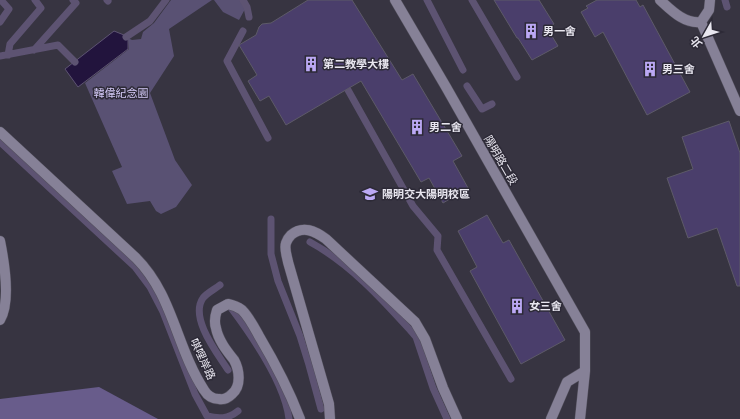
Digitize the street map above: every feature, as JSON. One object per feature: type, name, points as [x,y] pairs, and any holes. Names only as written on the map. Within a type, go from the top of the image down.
[{"type":"street","name":"陽明路二段","points":[[395,0],[450,93],[585,332],[584,371]]},
{"type":"street","points":[[660,0],[686,20],[701,22]]},
{"type":"street","points":[[701,22],[709,10],[710,0]]},
{"type":"street","points":[[701,22],[740,111]]},
{"type":"street","name":"唭哩岸路","points":[[0,132],[132,254],[151,274],[164,297],[187,357],[206,394],[214,399],[224,399],[232,395],[239,379],[237,366],[223,345],[215,323],[217,310],[228,304],[234,305],[240,308],[247,315],[285,382],[300,419]]},
{"type":"street","points":[[330,419],[329,404],[285,248],[286,242],[290,236],[302,230],[314,231],[326,239],[360,269],[415,322],[425,339],[443,388],[457,419]]},
{"type":"street","points":[[0,241],[6,292],[4,314],[0,320]]},
{"type":"street","points":[[550,419],[567,382],[584,371]]},
{"type":"street","points":[[580,419],[584,371]]},
{"type":"green space","name":"韓偉紀念園","points":[[171,0],[212,0],[169,29],[174,56],[150,93],[175,160],[192,185],[176,207],[161,214],[156,211],[150,201],[127,204],[112,171],[122,167],[85,83],[129,49],[128,38],[132,40],[141,39],[143,32],[154,23]]},
{"type":"green space","points":[[214,0],[240,0],[245,9],[239,20],[223,12]]},
{"type":"shaded area","points":[[114,31],[128,38],[128,49],[78,87],[65,69]]},
{"type":"shaded area","points":[[99,387],[158,419],[0,419],[0,399]]},
{"type":"building","name":"第二教學大樓","points":[[308,0],[352,0],[402,80],[413,74],[462,156],[453,161],[468,188],[443,203],[429,178],[421,182],[361,81],[286,125],[269,96],[260,101],[248,81],[257,75],[239,45],[256,35],[262,24],[271,23]]},
{"type":"building","name":"男一舍","points":[[494,0],[539,0],[554,24],[547,28],[558,46],[532,60]]},
{"type":"building","name":"男三舍","points":[[597,0],[636,0],[640,7],[643,5],[690,92],[647,115],[603,32],[595,37],[581,12],[588,8],[586,6]]},
{"type":"building","points":[[729,121],[740,153],[740,286],[737,286],[717,228],[688,238],[667,178],[693,169],[682,137]]},
{"type":"building","name":"女三舍","points":[[487,215],[503,243],[509,240],[565,340],[521,364],[470,271],[477,267],[458,231]]},
{"type":"waterway","points":[[0,22],[9,9],[1,0]]},
{"type":"waterway","points":[[8,55],[10,44],[41,8],[35,0]]},
{"type":"waterway","points":[[34,50],[76,3],[73,0]]},
{"type":"waterway","points":[[126,37],[150,21],[166,0]]},
{"type":"waterway","points":[[243,0],[247,7],[249,17]]},
{"type":"waterway","points":[[427,0],[463,70]]},
{"type":"waterway","points":[[472,0],[517,77]]},
{"type":"waterway","points":[[725,0],[727,7]]},
{"type":"waterway","points":[[243,31],[227,61],[268,138]]},
{"type":"waterway","points":[[0,56],[58,45],[75,62]]},
{"type":"waterway","points":[[467,86],[482,109],[492,104]]},
{"type":"waterway","points":[[348,90],[413,206],[438,236],[437,250],[511,379]]},
{"type":"waterway","points":[[0,142],[135,267],[150,287],[163,312],[195,394],[207,416],[223,418],[231,416],[238,411]]},
{"type":"waterway","points":[[271,219],[271,254],[278,281],[300,336],[321,409]]},
{"type":"waterway","points":[[310,242],[338,260],[364,282],[416,337],[433,388],[447,419]]},
{"type":"waterway","points":[[220,285],[203,298],[200,306],[200,315],[206,336],[228,370]]},
{"type":"waterway","points":[[231,308],[258,346],[274,376],[286,405],[289,419]]},
{"type":"place","name":"男一舍","points":[[531,31]]},
{"type":"place","name":"第二教學大樓","points":[[311,64]]},
{"type":"place","name":"男三舍","points":[[650,69]]},
{"type":"place","name":"男二舍","points":[[417,127]]},
{"type":"place","name":"陽明交大陽明校區","points":[[370,194]]},
{"type":"place","name":"女三舍","points":[[517,306]]}]
